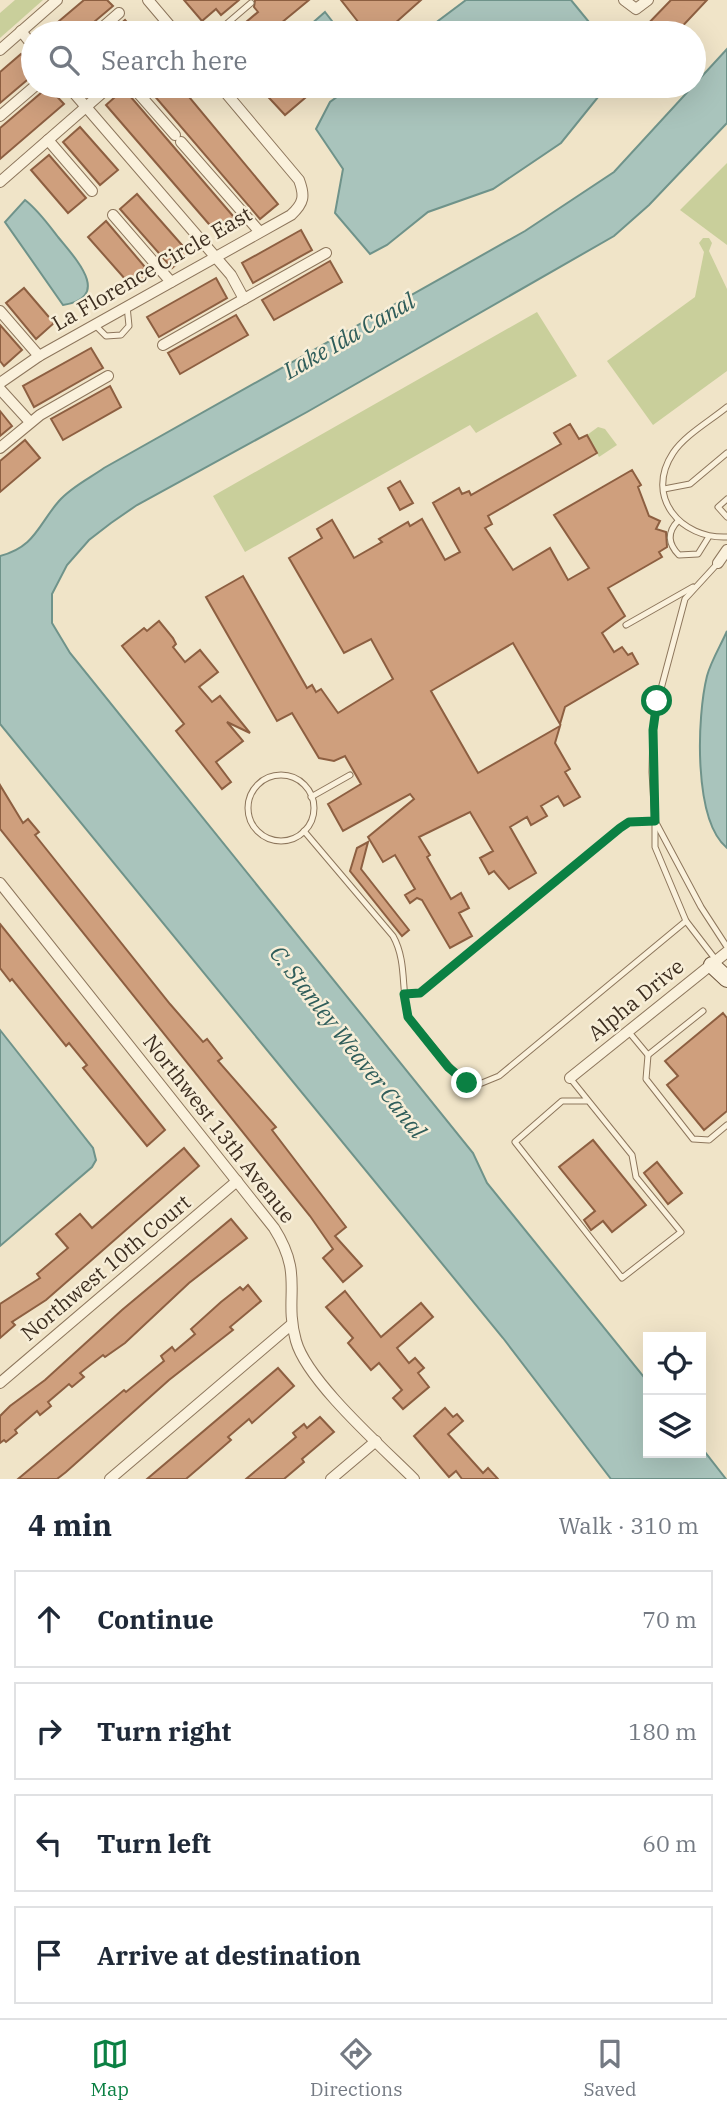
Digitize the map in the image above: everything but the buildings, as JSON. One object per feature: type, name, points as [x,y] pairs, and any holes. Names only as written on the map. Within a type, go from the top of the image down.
[{"type":"street","points":[[33,21],[57,0]]},
{"type":"street","points":[[148,0],[165,21]]},
{"type":"street","points":[[624,0],[636,9],[645,3]]},
{"type":"street","points":[[110,21],[119,13]]},
{"type":"street","points":[[0,50],[21,31]]},
{"type":"street","points":[[0,116],[21,98]]},
{"type":"street","points":[[79,98],[215,256],[244,299]]},
{"type":"street","points":[[0,182],[96,98]]},
{"type":"street","points":[[142,98],[259,231]]},
{"type":"street","name":"La Florence Circle East","points":[[0,383],[39,356],[290,215],[302,204],[305,194],[299,180],[230,98]]},
{"type":"street","points":[[48,140],[92,191]]},
{"type":"street","points":[[113,215],[171,282]]},
{"type":"street","points":[[163,345],[326,253]]},
{"type":"street","points":[[0,310],[39,356]]},
{"type":"street","points":[[0,448],[30,422],[108,376]]},
{"type":"street","points":[[0,389],[30,422]]},
{"type":"street","points":[[718,563],[727,550]]},
{"type":"street","name":"Northwest 13th Avenue","points":[[0,883],[274,1228],[288,1252],[294,1282],[292,1324],[299,1350],[315,1375],[414,1479]]},
{"type":"street","name":"Alpha Drive","points":[[570,1078],[727,952]]},
{"type":"street","points":[[714,962],[727,979]]},
{"type":"street","name":"Northwest 10th Court","points":[[0,1383],[237,1181]]},
{"type":"street","points":[[110,1479],[292,1324]]},
{"type":"street","points":[[331,1479],[376,1441]]},
{"type":"lane","points":[[230,21],[251,3]]},
{"type":"lane","points":[[95,324],[106,336],[121,335],[129,326],[127,306]]},
{"type":"lane","points":[[727,407],[675,450],[666,466],[664,489],[672,514],[678,521],[708,538],[727,537]]},
{"type":"lane","points":[[664,489],[690,484],[727,453]]},
{"type":"lane","points":[[727,499],[718,507],[727,517]]},
{"type":"lane","points":[[678,521],[669,537],[679,555],[698,554],[708,538]]},
{"type":"lane","points":[[714,962],[685,921],[655,847],[653,730],[657,701],[685,599],[718,563]]},
{"type":"lane","points":[[626,625],[696,586]]},
{"type":"lane","points":[[276,775],[298,780],[312,797],[313,811],[304,831],[285,841],[264,836],[250,819],[248,805],[257,785],[276,775]]},
{"type":"lane","points":[[312,797],[350,775]]},
{"type":"lane","points":[[655,821],[701,907],[727,947]]},
{"type":"lane","points":[[404,994],[420,993],[620,828],[629,822],[655,821]]},
{"type":"lane","points":[[304,831],[393,936],[401,957],[408,1017],[448,1067],[467,1083],[485,1084],[499,1076],[685,921]]},
{"type":"lane","points":[[648,1055],[703,1011]]},
{"type":"lane","points":[[628,1031],[648,1055],[646,1079],[693,1139],[709,1140],[727,1125]]},
{"type":"lane","points":[[570,1078],[632,1155],[636,1177],[681,1232],[622,1278],[515,1142],[562,1101],[588,1101]]},
{"type":"green space","points":[[15,0],[43,0],[0,38],[0,13]]},
{"type":"green space","points":[[727,163],[727,245],[680,210]]},
{"type":"green space","points":[[703,238],[709,238],[712,243],[709,251],[727,289],[727,371],[653,425],[607,361],[695,297],[704,252],[699,243]]},
{"type":"green space","points":[[537,312],[577,376],[476,433],[470,425],[245,552],[213,496]]},
{"type":"green space","points":[[598,427],[605,429],[617,445],[599,457],[587,435]]},
{"type":"water","points":[[466,0],[571,0],[588,21],[438,21]]},
{"type":"water","points":[[325,12],[332,21],[315,21]]},
{"type":"water","points":[[727,49],[727,123],[649,205],[614,236],[307,412],[137,505],[89,540],[67,565],[52,594],[52,623],[70,653],[473,1153],[487,1183],[643,1376],[643,1458],[706,1458],[706,1453],[726,1479],[611,1479],[503,1338],[0,724],[0,556],[29,541],[64,496],[104,468],[525,231],[614,172],[682,98],[706,98],[706,72]]},
{"type":"water","points":[[336,98],[597,98],[561,143],[493,189],[428,212],[387,245],[370,254],[335,213],[343,169],[316,129],[330,102]]},
{"type":"water","points":[[25,200],[47,222],[86,276],[86,294],[78,301],[63,305],[5,222]]},
{"type":"water","points":[[727,631],[727,848],[716,834],[708,815],[703,792],[700,741],[707,676]]},
{"type":"water","points":[[0,1030],[93,1148],[96,1160],[92,1167],[0,1246]]},
{"type":"route","points":[[467,1083],[448,1067],[408,1017],[404,994],[420,993],[620,828],[629,822],[655,821],[652,772],[657,701]]},
{"type":"water label","name":"Lake Ida Canal","points":[[349,336]]},
{"type":"water label","name":"C. Stanley Weaver Canal","points":[[348,1042]]}]
